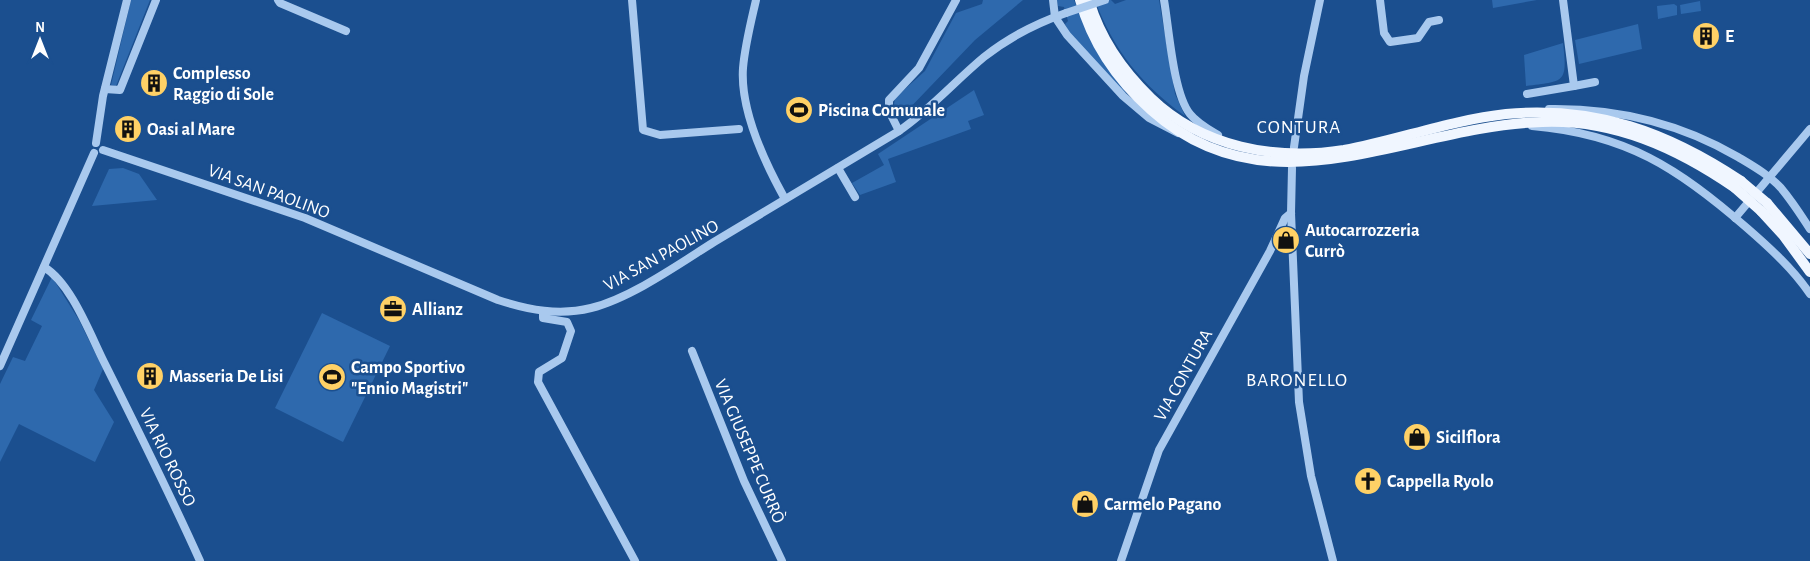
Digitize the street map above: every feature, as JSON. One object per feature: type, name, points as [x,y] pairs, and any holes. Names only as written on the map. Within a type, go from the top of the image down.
[{"type":"main road","points":[[1080,0],[1098,45],[1118,75],[1146,106],[1186,137],[1212,150],[1234,157],[1280,163],[1346,158],[1507,119]]},
{"type":"main road","points":[[1089,0],[1107,42],[1137,84],[1160,106],[1192,128],[1236,146],[1280,153],[1336,151],[1507,119],[1562,123],[1620,131],[1648,140],[1738,184],[1764,207],[1810,254]]},
{"type":"main road","points":[[1764,207],[1810,272]]},
{"type":"street","points":[[0,366],[94,153],[92,148],[96,143],[96,129],[127,0]]},
{"type":"street","points":[[105,89],[120,90],[156,0]]},
{"type":"street","points":[[278,0],[280,3],[346,31]]},
{"type":"street","points":[[632,0],[642,130],[660,135],[739,129]]},
{"type":"street","points":[[756,0],[743,69],[745,100],[753,129],[786,199]]},
{"type":"street","points":[[899,131],[889,111],[889,100],[918,68],[956,0]]},
{"type":"street","points":[[1053,0],[1056,17],[1067,35],[1140,112],[1186,137]]},
{"type":"street","name":"VIA SAN PAOLINO","points":[[102,150],[305,218],[498,300],[543,311],[574,311],[614,300],[899,131],[930,108],[985,56],[1011,38],[1056,17],[1105,0]]},
{"type":"street","points":[[1164,0],[1178,83],[1186,107],[1196,120],[1206,128],[1236,146]]},
{"type":"street","points":[[1294,147],[1304,76],[1320,0]]},
{"type":"street","points":[[1380,0],[1384,33],[1390,42],[1418,38],[1429,22],[1439,20]]},
{"type":"street","points":[[1563,0],[1574,86]]},
{"type":"street","points":[[1527,94],[1595,82]]},
{"type":"street","points":[[1507,119],[1543,109],[1572,108],[1625,114],[1656,121],[1689,132],[1723,148],[1769,177],[1781,188],[1810,229]]},
{"type":"street","points":[[1507,119],[1572,131],[1626,145],[1672,169],[1735,218],[1772,250],[1810,294]]},
{"type":"street","points":[[1735,218],[1810,130]]},
{"type":"street","points":[[94,153],[99,154],[102,150],[101,145],[96,143]]},
{"type":"street","points":[[838,168],[855,197]]},
{"type":"street","points":[[1292,168],[1291,213],[1303,434],[1310,476],[1333,561]]},
{"type":"street","name":"VIA CONTURA","points":[[1121,561],[1159,450],[1270,251],[1285,218],[1291,213]]},
{"type":"street","name":"VIA RIO ROSSO","points":[[44,267],[56,274],[82,318],[160,474],[200,561]]},
{"type":"street","points":[[543,311],[543,318],[567,322],[571,331],[562,358],[539,372],[538,382],[635,561]]},
{"type":"street","name":"VIA GIUSEPPE CURRÒ","points":[[692,351],[744,481],[782,561]]},
{"type":"shaded area","points":[[131,0],[150,0],[116,86],[111,85]]},
{"type":"shaded area","points":[[983,0],[1023,0],[975,40],[904,114],[898,112],[894,104],[895,98],[925,71],[956,13],[982,4]]},
{"type":"shaded area","points":[[1057,0],[1074,0],[1094,47],[1131,100],[1071,36],[1065,24],[1068,21],[1064,7],[1058,6]]},
{"type":"shaded area","points":[[1095,0],[1111,0],[1115,4],[1126,0],[1159,0],[1175,94],[1185,116],[1142,79],[1120,51],[1102,18]]},
{"type":"shaded area","points":[[1492,0],[1537,0],[1493,8]]},
{"type":"shaded area","points":[[1700,1],[1701,11],[1681,14],[1680,5]]},
{"type":"shaded area","points":[[1674,4],[1677,6],[1677,15],[1658,19],[1657,6]]},
{"type":"shaded area","points":[[1638,24],[1642,49],[1579,64],[1575,40]]},
{"type":"shaded area","points":[[1563,43],[1565,66],[1561,78],[1549,83],[1526,86],[1524,55]]},
{"type":"shaded area","points":[[974,90],[984,115],[968,121],[971,129],[888,159],[896,182],[860,195],[852,183],[884,165],[878,154]]},
{"type":"shaded area","points":[[123,168],[139,174],[157,200],[92,206],[109,169]]},
{"type":"shaded area","points":[[52,277],[79,320],[103,369],[94,390],[114,422],[95,462],[19,424],[0,462],[0,384],[13,357],[25,361],[42,326],[31,320]]},
{"type":"shaded area","name":"Campo Sportivo \"Ennio Magistri\"","points":[[322,313],[390,346],[343,442],[275,408]]},
{"type":"place","name":"E","points":[[1706,36]]},
{"type":"place","name":"Complesso Raggio di Sole","points":[[154,83]]},
{"type":"place","name":"Piscina Comunale","points":[[799,110]]},
{"type":"place","name":"Oasi al Mare","points":[[128,129]]},
{"type":"place","name":"Autocarrozzeria Currò","points":[[1286,240]]},
{"type":"place","name":"Allianz","points":[[393,309]]},
{"type":"place","name":"Masseria De Lisi","points":[[150,376]]},
{"type":"place","name":"Campo Sportivo \"Ennio Magistri\"","points":[[332,377]]},
{"type":"place","name":"Sicilflora","points":[[1417,437]]},
{"type":"place","name":"Cappella Ryolo","points":[[1368,481]]},
{"type":"place","name":"Carmelo Pagano","points":[[1085,504]]},
{"type":"district","name":"CONTURA","points":[[1299,126]]},
{"type":"district","name":"BARONELLO","points":[[1297,379]]}]
